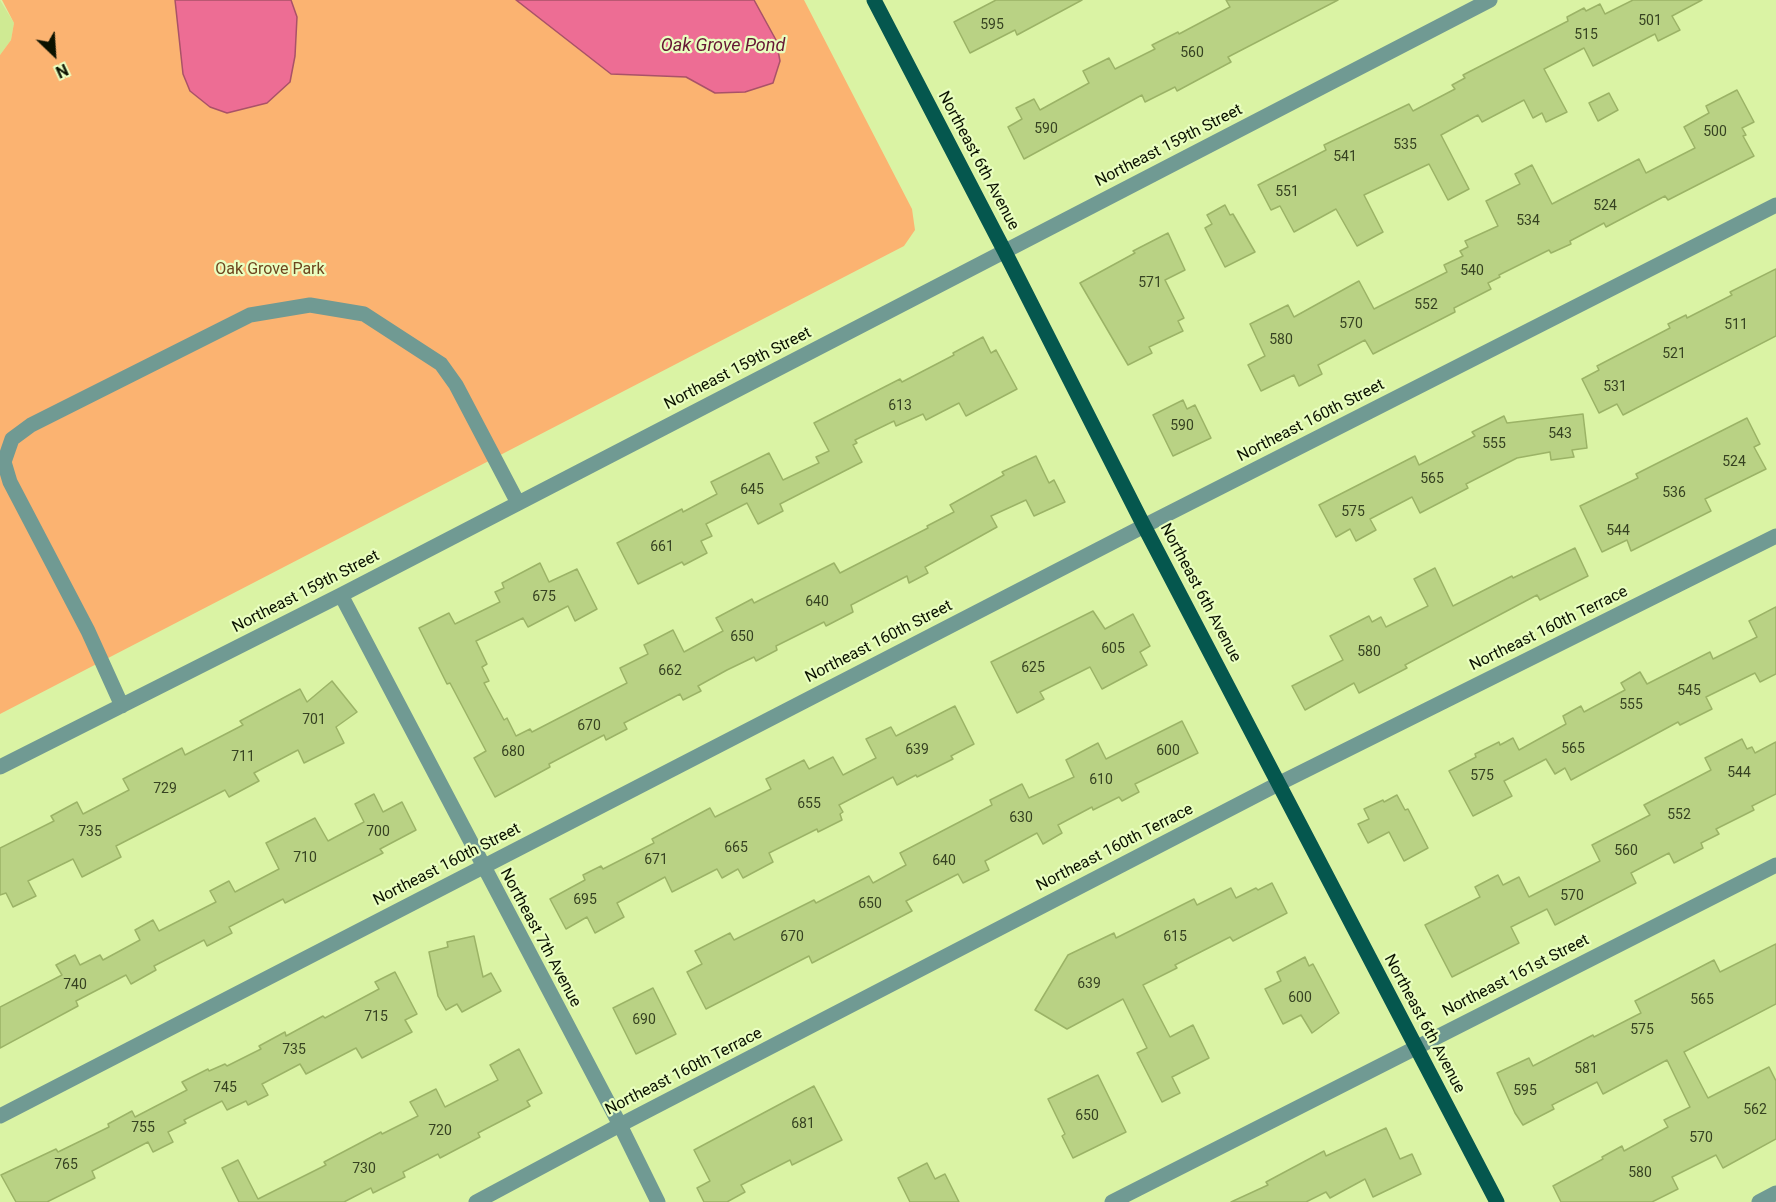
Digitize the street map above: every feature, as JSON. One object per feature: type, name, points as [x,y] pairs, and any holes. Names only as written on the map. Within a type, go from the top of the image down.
[{"type":"main road","name":"Northeast 6th Avenue","points":[[874,0],[1144,526],[1497,1202]]},
{"type":"street","name":"Northeast 159th Street","points":[[0,767],[340,595],[1490,0]]},
{"type":"street","name":"Northeast 160th Street","points":[[0,1116],[1144,526],[1776,205]]},
{"type":"street","points":[[122,706],[88,631],[10,482],[4,462],[12,439],[41,420],[250,315],[310,304],[364,314],[441,364],[456,385],[518,503]]},
{"type":"street","name":"Northeast 160th Terrace","points":[[476,1202],[1278,784],[1776,536]]},
{"type":"street","name":"Northeast 7th Avenue","points":[[340,595],[620,1125],[658,1202]]},
{"type":"street","name":"Northeast 161st Street","points":[[1112,1202],[1776,864]]},
{"type":"street","points":[[1759,1202],[1776,1193]]},
{"type":"shaded area","points":[[0,0],[14,23],[11,40],[0,55]]},
{"type":"green space","name":"Oak Grove Park","points":[[2,0],[804,0],[912,209],[915,230],[904,246],[0,714],[0,55],[11,40],[14,23]]},
{"type":"water","points":[[175,0],[291,0],[297,17],[295,56],[290,82],[267,103],[227,113],[210,107],[190,91],[183,74]]},
{"type":"water","name":"Oak Grove Pond","points":[[516,0],[754,0],[776,40],[780,61],[773,83],[745,92],[715,93],[686,77],[611,74]]},
{"type":"building","points":[[996,0],[1082,0],[1017,35],[1015,30],[970,53],[954,22]]},
{"type":"building","points":[[1226,0],[1338,0],[1228,57],[1231,62],[1177,91],[1175,87],[1145,102],[1142,95],[1024,159],[1008,127],[1022,119],[1016,108],[1034,99],[1040,110],[1089,83],[1083,71],[1109,58],[1115,69],[1155,49],[1152,45],[1178,32],[1179,34],[1230,7]]},
{"type":"building","points":[[1633,0],[1702,0],[1672,16],[1680,30],[1658,41],[1655,34],[1593,66],[1584,48],[1544,69],[1567,112],[1546,122],[1542,113],[1533,118],[1524,100],[1482,122],[1478,115],[1441,135],[1469,189],[1448,200],[1429,164],[1364,195],[1383,232],[1357,246],[1336,209],[1294,232],[1280,206],[1271,210],[1258,185],[1326,150],[1324,145],[1409,104],[1413,111],[1455,89],[1452,85],[1465,78],[1463,75],[1568,21],[1567,17],[1584,8],[1586,11],[1600,4],[1605,14]]},
{"type":"building","points":[[1737,90],[1754,122],[1742,128],[1746,135],[1743,136],[1754,156],[1668,200],[1665,196],[1606,227],[1604,223],[1570,241],[1571,244],[1551,253],[1549,250],[1499,275],[1500,277],[1488,283],[1491,289],[1454,308],[1455,312],[1373,354],[1365,340],[1318,365],[1322,374],[1299,386],[1294,375],[1261,391],[1248,365],[1265,356],[1250,324],[1288,305],[1294,317],[1359,281],[1374,309],[1447,272],[1444,265],[1463,256],[1460,251],[1468,247],[1465,241],[1498,226],[1486,201],[1520,184],[1515,174],[1532,165],[1552,204],[1639,159],[1646,173],[1695,148],[1684,127],[1709,113],[1706,106]]},
{"type":"building","points":[[1609,93],[1618,110],[1598,121],[1589,103]]},
{"type":"building","points":[[1225,205],[1230,215],[1233,214],[1255,252],[1225,267],[1205,228],[1212,224],[1207,215]]},
{"type":"building","points":[[1168,233],[1185,270],[1165,280],[1184,318],[1178,321],[1183,331],[1149,347],[1152,353],[1128,365],[1080,283]]},
{"type":"building","points":[[1776,269],[1776,336],[1623,415],[1617,404],[1599,413],[1582,379],[1599,370],[1597,366],[1670,328],[1668,324],[1686,315],[1687,318],[1732,295],[1730,292]]},
{"type":"building","points":[[983,337],[991,353],[996,350],[1017,389],[966,416],[959,403],[926,420],[923,414],[896,426],[894,421],[855,440],[857,443],[853,445],[862,462],[780,504],[783,511],[758,524],[747,503],[706,524],[712,536],[701,541],[707,553],[684,565],[682,562],[638,584],[617,543],[682,509],[683,512],[717,494],[711,482],[769,453],[783,480],[819,463],[816,457],[829,451],[814,423],[900,379],[902,382]]},
{"type":"building","points":[[1183,400],[1187,409],[1195,405],[1211,438],[1173,456],[1153,415]]},
{"type":"building","points":[[1583,414],[1587,448],[1572,450],[1574,457],[1551,460],[1550,452],[1517,458],[1466,484],[1468,488],[1420,513],[1412,497],[1370,519],[1376,530],[1356,541],[1350,529],[1336,537],[1319,505],[1415,456],[1419,465],[1475,436],[1472,432],[1504,416],[1507,423]]},
{"type":"building","points":[[1747,418],[1760,444],[1754,447],[1766,469],[1705,499],[1711,511],[1631,551],[1627,540],[1602,552],[1580,506],[1638,478],[1636,474]]},
{"type":"building","points":[[1036,456],[1049,483],[1054,480],[1065,502],[1034,516],[1026,500],[991,516],[997,527],[925,567],[928,573],[909,583],[907,576],[851,605],[853,612],[826,626],[824,622],[776,646],[777,650],[756,661],[754,657],[727,670],[698,686],[701,691],[683,700],[680,694],[624,723],[627,729],[606,740],[604,735],[549,764],[550,767],[495,797],[474,758],[486,751],[450,683],[447,684],[419,628],[449,613],[455,624],[500,602],[495,592],[504,588],[502,583],[540,563],[549,582],[577,569],[597,609],[575,621],[568,606],[528,627],[523,618],[476,641],[487,664],[482,667],[489,681],[484,683],[504,720],[507,718],[516,736],[530,729],[532,732],[627,683],[620,668],[648,654],[644,645],[673,630],[684,652],[723,631],[716,618],[752,599],[754,603],[834,563],[840,573],[928,528],[927,526],[954,512],[950,505],[1004,475],[1002,472]]},
{"type":"building","points":[[1575,548],[1588,576],[1540,600],[1537,595],[1405,665],[1407,668],[1359,693],[1354,683],[1305,710],[1292,686],[1343,660],[1330,636],[1369,616],[1372,622],[1381,617],[1386,627],[1428,606],[1414,579],[1435,568],[1453,606]]},
{"type":"building","points":[[1776,607],[1776,674],[1760,682],[1755,673],[1706,697],[1712,709],[1680,725],[1678,722],[1571,780],[1565,768],[1555,774],[1546,759],[1504,781],[1512,796],[1473,816],[1449,771],[1499,742],[1500,745],[1513,738],[1519,750],[1566,724],[1563,716],[1581,706],[1584,712],[1625,690],[1621,683],[1640,672],[1647,684],[1710,652],[1713,659],[1757,637],[1749,621]]},
{"type":"building","points":[[1093,611],[1105,629],[1133,614],[1150,646],[1140,652],[1147,665],[1102,689],[1090,667],[1040,692],[1044,699],[1017,713],[991,662]]},
{"type":"building","points":[[332,681],[357,712],[336,727],[344,743],[304,763],[298,750],[254,773],[259,781],[229,797],[225,790],[116,846],[121,857],[82,877],[73,859],[28,881],[36,896],[13,907],[6,893],[0,895],[0,848],[54,821],[51,816],[77,802],[83,814],[129,790],[123,779],[182,748],[185,755],[243,725],[240,721],[300,689],[307,702]]},
{"type":"building","points":[[955,706],[974,744],[951,756],[953,759],[917,777],[916,775],[897,785],[893,777],[839,805],[843,812],[840,814],[842,820],[818,832],[817,829],[769,853],[773,862],[743,878],[738,869],[722,878],[717,869],[672,892],[665,877],[617,903],[624,917],[595,933],[587,917],[566,929],[550,899],[585,880],[583,875],[601,866],[603,869],[654,843],[652,839],[710,808],[715,817],[771,789],[766,779],[804,760],[809,769],[833,757],[843,775],[876,758],[866,739],[891,727],[896,736]]},
{"type":"building","points":[[1182,721],[1198,753],[1135,784],[1139,792],[1122,801],[1119,797],[1093,810],[1092,807],[1058,825],[1062,833],[1043,844],[1037,833],[985,861],[989,870],[963,883],[958,874],[906,901],[912,911],[812,963],[809,956],[706,1009],[687,972],[702,964],[695,951],[730,933],[734,940],[814,900],[816,903],[869,876],[873,883],[906,865],[900,853],[992,805],[990,800],[1022,784],[1029,798],[1074,777],[1066,760],[1098,743],[1106,759]]},
{"type":"building","points":[[1742,739],[1747,749],[1752,747],[1755,753],[1776,742],[1776,794],[1752,806],[1754,810],[1716,829],[1719,834],[1701,843],[1703,848],[1674,863],[1669,853],[1631,873],[1636,883],[1555,925],[1547,909],[1511,927],[1519,943],[1452,977],[1425,925],[1480,897],[1475,887],[1498,875],[1503,885],[1519,877],[1529,897],[1600,861],[1592,845],[1650,815],[1644,805],[1711,770],[1705,758]]},
{"type":"building","points":[[374,794],[383,812],[402,802],[416,830],[380,849],[383,853],[285,903],[283,899],[229,927],[232,933],[207,946],[204,940],[154,966],[156,970],[131,984],[126,975],[76,1001],[78,1006],[0,1048],[0,1007],[62,975],[56,965],[75,955],[80,965],[100,955],[103,960],[140,940],[135,930],[153,920],[159,931],[216,902],[210,891],[229,881],[235,892],[279,869],[266,843],[315,818],[328,841],[364,822],[355,804]]},
{"type":"building","points":[[1397,795],[1405,810],[1408,809],[1428,848],[1404,861],[1389,832],[1368,843],[1358,824],[1369,819],[1364,809]]},
{"type":"building","points":[[1272,883],[1287,913],[1233,941],[1230,937],[1175,965],[1177,968],[1143,985],[1170,1037],[1193,1025],[1209,1058],[1172,1077],[1180,1093],[1162,1102],[1137,1053],[1147,1048],[1123,999],[1067,1029],[1035,1010],[1068,955],[1114,933],[1116,938],[1194,899],[1197,905],[1231,888],[1236,898]]},
{"type":"building","points":[[474,936],[483,977],[491,973],[501,991],[462,1012],[457,1004],[446,1010],[438,996],[429,952],[448,947],[447,942]]},
{"type":"building","points":[[1776,944],[1776,1004],[1684,1052],[1708,1098],[1769,1067],[1776,1081],[1776,1139],[1723,1168],[1716,1155],[1672,1177],[1678,1189],[1652,1202],[1561,1202],[1553,1186],[1622,1146],[1624,1151],[1668,1127],[1664,1120],[1690,1107],[1667,1060],[1603,1094],[1597,1082],[1552,1105],[1554,1109],[1523,1125],[1497,1073],[1529,1058],[1533,1066],[1641,1013],[1635,1001],[1714,960],[1720,972]]},
{"type":"building","points":[[1305,957],[1309,966],[1313,964],[1339,1013],[1312,1033],[1301,1015],[1283,1024],[1265,989],[1281,981],[1277,972]]},
{"type":"building","points":[[395,972],[417,1014],[405,1020],[412,1032],[362,1058],[356,1048],[306,1074],[300,1064],[262,1084],[268,1095],[248,1105],[246,1101],[227,1110],[222,1101],[184,1120],[186,1123],[168,1132],[173,1142],[153,1152],[148,1142],[92,1171],[95,1178],[47,1202],[16,1202],[1,1175],[56,1149],[58,1152],[109,1127],[108,1124],[132,1111],[135,1117],[187,1090],[182,1082],[208,1069],[209,1071],[225,1064],[227,1066],[261,1049],[259,1046],[285,1032],[286,1036],[323,1016],[325,1018],[379,989],[375,982]]},
{"type":"building","points":[[653,988],[676,1034],[636,1054],[613,1008]]},
{"type":"building","points":[[519,1049],[542,1093],[527,1101],[530,1106],[478,1133],[480,1137],[440,1158],[438,1154],[403,1172],[405,1177],[373,1193],[371,1188],[344,1202],[239,1202],[222,1168],[238,1160],[258,1199],[326,1165],[324,1162],[381,1132],[382,1134],[418,1116],[410,1102],[436,1089],[445,1107],[498,1080],[490,1065]]},
{"type":"building","points":[[1098,1075],[1126,1132],[1073,1158],[1062,1136],[1065,1134],[1048,1099]]},
{"type":"building","points":[[814,1086],[842,1140],[792,1165],[790,1160],[741,1185],[745,1192],[727,1202],[704,1202],[697,1188],[710,1181],[694,1150]]},
{"type":"building","points":[[1386,1128],[1400,1159],[1412,1154],[1421,1174],[1373,1197],[1365,1179],[1330,1198],[1326,1192],[1306,1202],[1231,1202],[1268,1185],[1266,1182],[1324,1151],[1326,1156]]},
{"type":"building","points":[[927,1163],[935,1179],[945,1174],[959,1202],[910,1202],[898,1178]]}]
